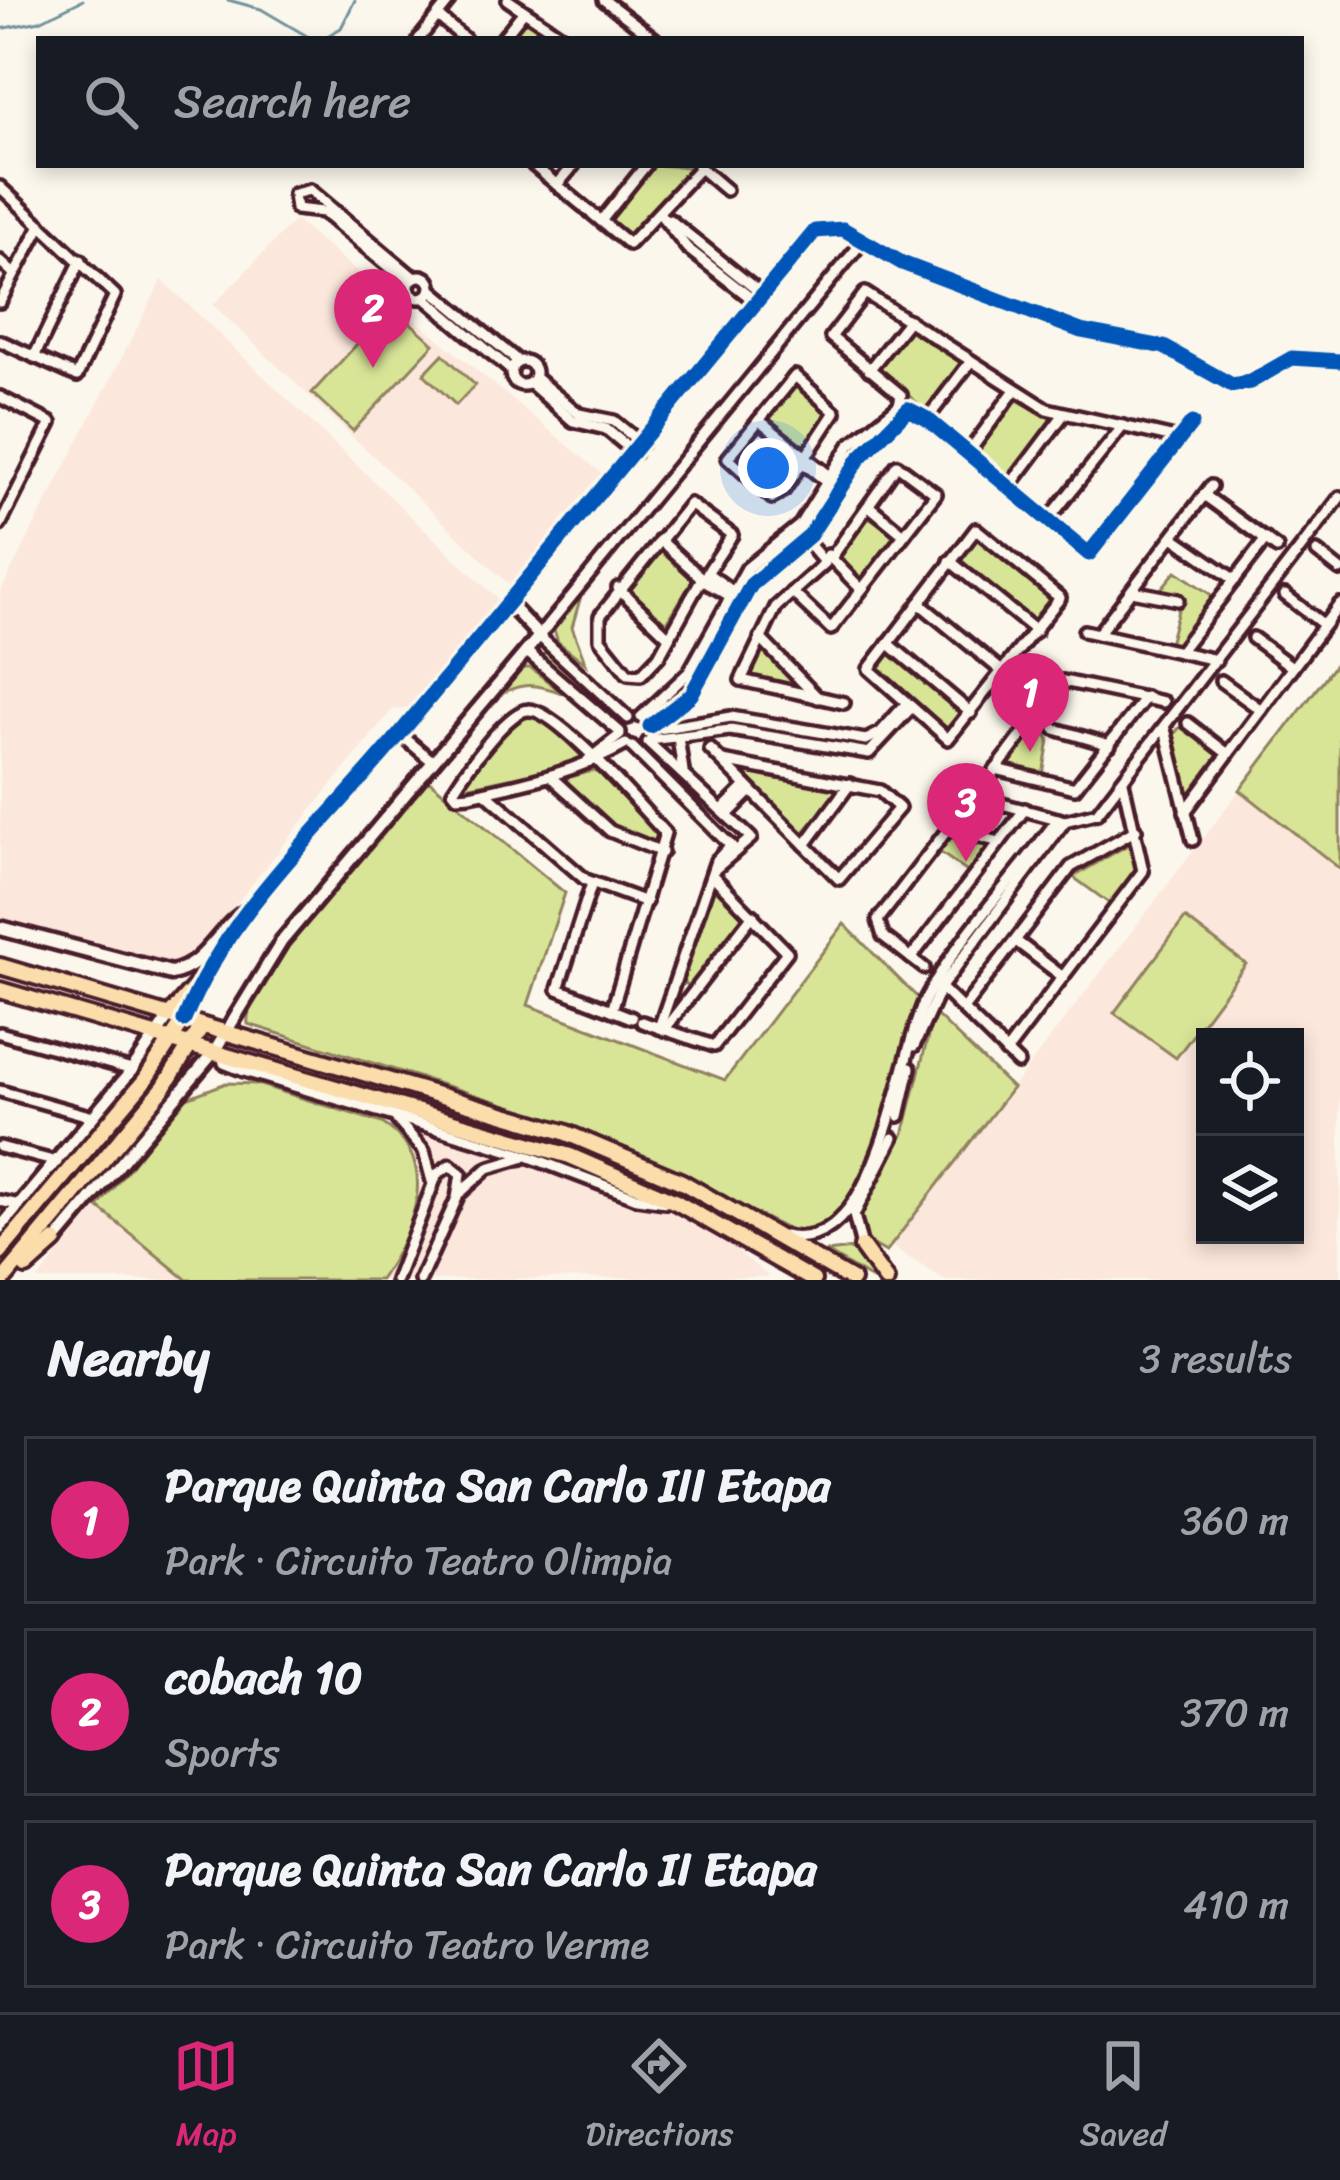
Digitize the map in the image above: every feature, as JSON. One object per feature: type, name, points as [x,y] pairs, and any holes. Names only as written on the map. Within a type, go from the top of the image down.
[{"type":"main road","points":[[0,928],[171,974],[193,965],[228,924],[249,910]]},
{"type":"main road","points":[[0,966],[564,1132],[682,1183],[852,1280]]},
{"type":"main road","points":[[0,1252],[166,1038],[205,975]]},
{"type":"main road","points":[[0,990],[508,1135],[676,1202],[813,1280]]},
{"type":"main road","points":[[3,1280],[164,1087],[202,1026]]},
{"type":"main road","points":[[19,1280],[56,1241]]},
{"type":"main road","points":[[862,1247],[886,1280]]},
{"type":"street","points":[[421,36],[450,0]]},
{"type":"street","points":[[508,0],[562,36]]},
{"type":"street","points":[[604,0],[651,36]]},
{"type":"street","points":[[504,36],[524,10]]},
{"type":"street","points":[[439,17],[461,36]]},
{"type":"street","points":[[537,168],[634,244],[696,168]]},
{"type":"street","points":[[557,185],[571,168]]},
{"type":"street","points":[[601,221],[644,168]]},
{"type":"street","points":[[700,168],[725,190]]},
{"type":"street","points":[[0,187],[116,295],[80,374],[0,341]]},
{"type":"street","points":[[411,280],[323,212],[296,209],[294,194],[310,190],[411,280],[411,294],[428,293]]},
{"type":"street","points":[[660,214],[760,299]]},
{"type":"street","points":[[0,302],[41,224]]},
{"type":"street","points":[[205,975],[249,910],[510,605],[815,231],[843,230],[916,269],[1082,331],[1164,347],[1232,385],[1250,382],[1292,358],[1340,361]]},
{"type":"street","points":[[56,1241],[218,1053],[225,1033],[282,941],[863,241]]},
{"type":"street","points":[[34,357],[81,260]]},
{"type":"street","points":[[0,261],[14,274]]},
{"type":"street","points":[[411,280],[424,276],[428,293],[515,366]]},
{"type":"street","points":[[648,731],[691,695],[760,575],[808,537],[865,451],[894,422],[900,396],[832,334],[866,293],[1015,390],[1064,414],[1179,439]]},
{"type":"street","points":[[869,370],[909,320]]},
{"type":"street","points":[[927,419],[971,361]]},
{"type":"street","points":[[515,366],[530,363],[532,380],[574,421],[606,429],[638,448]]},
{"type":"street","points":[[515,366],[515,382],[532,380]]},
{"type":"street","points":[[796,377],[835,410],[776,498],[730,464],[728,457],[759,420],[796,377]]},
{"type":"street","points":[[968,453],[1015,390]]},
{"type":"street","points":[[0,414],[3,399],[51,423],[0,525]]},
{"type":"street","points":[[648,731],[682,682],[747,568],[797,527],[850,445],[914,410],[1092,553],[1192,423]]},
{"type":"street","points":[[1009,487],[1064,414]]},
{"type":"street","points":[[759,420],[840,489]]},
{"type":"street","points":[[1048,520],[1123,426]]},
{"type":"street","points":[[791,592],[829,630],[936,494],[902,465],[895,466],[828,561],[791,592],[776,607],[742,682],[844,703]]},
{"type":"street","points":[[1098,634],[1208,490],[1277,548]]},
{"type":"street","points":[[954,791],[1062,820],[1091,818],[1340,497]]},
{"type":"street","points":[[696,504],[732,536],[705,573],[647,671],[635,677],[628,674],[605,648],[598,630],[602,610],[696,504]]},
{"type":"street","points":[[868,506],[904,535]]},
{"type":"street","points":[[797,527],[861,589]]},
{"type":"street","points":[[976,529],[1059,595],[1036,631],[948,739],[869,670],[950,561],[976,529]]},
{"type":"street","points":[[1173,537],[1235,580]]},
{"type":"street","points":[[1179,652],[1265,539]]},
{"type":"street","points":[[660,540],[742,600]]},
{"type":"street","points":[[1317,552],[1340,569]]},
{"type":"street","points":[[950,561],[1036,631]]},
{"type":"street","points":[[618,588],[669,637]]},
{"type":"street","points":[[1132,591],[1178,600]]},
{"type":"street","points":[[1285,595],[1324,625]]},
{"type":"street","points":[[919,603],[1003,672]]},
{"type":"street","points":[[1185,812],[1340,604]]},
{"type":"street","points":[[510,605],[628,718],[648,731],[685,776],[751,839],[734,849],[714,872],[662,1029]]},
{"type":"street","points":[[1084,631],[1216,661]]},
{"type":"street","points":[[760,638],[818,698]]},
{"type":"street","points":[[1252,638],[1292,668]]},
{"type":"street","points":[[888,643],[971,713]]},
{"type":"street","points":[[526,651],[625,740],[734,849]]},
{"type":"street","points":[[976,796],[1065,680],[1163,701]]},
{"type":"street","points":[[1221,680],[1261,710]]},
{"type":"street","points":[[691,695],[705,719]]},
{"type":"street","points":[[996,769],[1075,788],[1146,697]]},
{"type":"street","points":[[648,731],[678,737],[730,730],[863,753],[908,706]]},
{"type":"street","points":[[612,1010],[665,832],[591,760],[551,719],[528,710],[505,724],[454,794],[485,792],[550,776],[591,760],[648,731],[705,719],[739,718],[875,744]]},
{"type":"street","points":[[625,740],[628,718]]},
{"type":"street","points":[[1188,723],[1228,754]]},
{"type":"street","points":[[1165,728],[1193,840]]},
{"type":"street","points":[[1055,729],[1110,745]]},
{"type":"street","points":[[400,734],[432,761]]},
{"type":"street","points":[[678,737],[676,752],[685,776]]},
{"type":"street","points":[[710,749],[842,879],[898,810],[898,802],[886,792],[723,761]]},
{"type":"street","points":[[550,776],[610,831],[662,852]]},
{"type":"street","points":[[1006,1052],[1143,871],[1123,782]]},
{"type":"street","points":[[806,845],[850,784]]},
{"type":"street","points":[[725,812],[748,788]]},
{"type":"street","points":[[485,792],[592,883],[646,902]]},
{"type":"street","points":[[911,958],[1025,809]]},
{"type":"street","points":[[774,1233],[804,1239],[819,1233],[864,1181],[890,1127],[911,1036],[938,985],[1062,820]]},
{"type":"street","points":[[924,968],[883,936],[877,923],[949,828],[1000,842]]},
{"type":"street","points":[[963,1009],[1071,867],[1136,830]]},
{"type":"street","points":[[592,883],[557,988],[714,1046],[787,949],[714,872]]},
{"type":"street","points":[[662,1029],[753,915]]},
{"type":"street","points":[[1016,941],[1063,977]]},
{"type":"street","points":[[938,985],[1018,1063]]},
{"type":"street","points":[[862,1247],[854,1215],[895,1132],[914,1046],[938,985]]},
{"type":"street","points":[[0,1033],[132,1070]]},
{"type":"street","points":[[0,1228],[132,1070],[166,1038]]},
{"type":"street","points":[[218,1053],[232,1067],[530,1157],[637,1198],[676,1202]]},
{"type":"street","points":[[0,1090],[93,1117]]},
{"type":"street","points":[[393,1117],[424,1151],[432,1186]]},
{"type":"street","points":[[0,1148],[56,1162]]},
{"type":"street","points":[[457,1198],[488,1168],[530,1157]]},
{"type":"street","points":[[396,1280],[424,1221],[432,1186],[441,1169],[455,1166],[461,1180],[457,1198],[420,1280]]},
{"type":"street","points":[[0,1201],[20,1205]]},
{"type":"street","points":[[784,1262],[798,1280]]},
{"type":"shaded area","points":[[295,220],[606,477],[513,588],[213,305]]},
{"type":"shaded area","points":[[162,280],[500,601],[416,706],[392,710],[191,960],[170,967],[0,921],[0,592]]},
{"type":"shaded area","points":[[1240,790],[1340,870],[1340,1280],[944,1280],[891,1246]]},
{"type":"shaded area","points":[[402,1122],[664,1209],[734,1248],[769,1277],[380,1280],[417,1201],[421,1178],[400,1134]]},
{"type":"shaded area","points":[[98,1207],[187,1280],[37,1280]]},
{"type":"green space","points":[[526,18],[553,36],[511,36]]},
{"type":"green space","points":[[650,168],[689,168],[629,239],[609,217]]},
{"type":"green space","points":[[392,306],[434,344],[353,431],[312,393]]},
{"type":"green space","points":[[911,327],[961,363],[927,411],[877,369]]},
{"type":"green space","points":[[443,354],[475,385],[456,405],[424,374]]},
{"type":"green space","points":[[794,385],[828,412],[802,448],[767,419]]},
{"type":"green space","points":[[1015,399],[1052,419],[1007,478],[975,454]]},
{"type":"green space","points":[[869,517],[898,537],[861,583],[838,561]]},
{"type":"green space","points":[[978,538],[1052,598],[1034,623],[958,561]]},
{"type":"green space","points":[[661,545],[695,576],[666,624],[625,585]]},
{"type":"green space","points":[[1176,571],[1213,596],[1175,646],[1169,644],[1182,595],[1160,590]]},
{"type":"green space","points":[[583,589],[572,627],[586,664],[558,642],[554,630]]},
{"type":"green space","points":[[766,649],[798,682],[796,690],[749,681],[760,650]]},
{"type":"green space","points":[[545,651],[616,714],[617,719],[542,658]]},
{"type":"green space","points":[[889,651],[963,713],[945,733],[876,672]]},
{"type":"green space","points":[[1340,658],[1340,869],[1240,790]]},
{"type":"green space","points":[[520,668],[531,668],[564,694],[525,686],[489,703]]},
{"type":"green space","points":[[540,715],[583,758],[581,763],[466,787],[466,778],[516,720]]},
{"type":"green space","points":[[1033,727],[1045,731],[1049,740],[1043,775],[1003,765]]},
{"type":"green space","points":[[1180,727],[1220,755],[1188,796],[1174,734]]},
{"type":"green space","points":[[596,770],[656,828],[660,844],[612,829],[561,785],[562,779]]},
{"type":"green space","points":[[747,770],[834,786],[838,793],[801,835],[743,776]]},
{"type":"green space","points":[[426,778],[565,893],[528,1005],[725,1080],[844,924],[919,999],[866,1171],[848,1201],[825,1223],[796,1234],[678,1173],[543,1116],[248,1024],[252,1002],[292,938]]},
{"type":"green space","points":[[950,834],[991,846],[970,874],[937,850]]},
{"type":"green space","points":[[1131,843],[1139,867],[1110,904],[1073,877]]},
{"type":"green space","points":[[715,886],[746,914],[690,985],[685,984],[682,977]]},
{"type":"green space","points":[[1185,918],[1246,964],[1176,1058],[1114,1013]]},
{"type":"green space","points":[[934,1013],[1012,1088],[886,1252],[865,1240],[858,1214],[903,1135]]},
{"type":"green space","points":[[226,1083],[257,1084],[382,1123],[401,1139],[412,1157],[417,1197],[403,1240],[380,1280],[187,1280],[98,1207],[184,1099]]},
{"type":"green space","points":[[861,1251],[883,1280],[873,1280],[827,1252]]},
{"type":"waterway","points":[[0,29],[40,21],[83,0]]},
{"type":"waterway","points":[[228,0],[261,9],[307,36]]},
{"type":"waterway","points":[[327,36],[341,28],[355,0]]},
{"type":"cycle path","points":[[184,1020],[204,979],[253,903],[403,730],[815,231],[843,229],[902,263],[1081,331],[1164,347],[1232,385],[1250,382],[1292,358],[1340,361]]},
{"type":"cycle path","points":[[650,726],[691,695],[751,585],[810,535],[859,459],[908,409],[927,419],[1089,554],[1192,423]]},
{"type":"place","name":"cobach 10","points":[[373,368]]},
{"type":"place","name":"Parque Quinta San Carlo III Etapa","points":[[1030,752]]},
{"type":"place","name":"Parque Quinta San Carlo II Etapa","points":[[966,862]]}]
